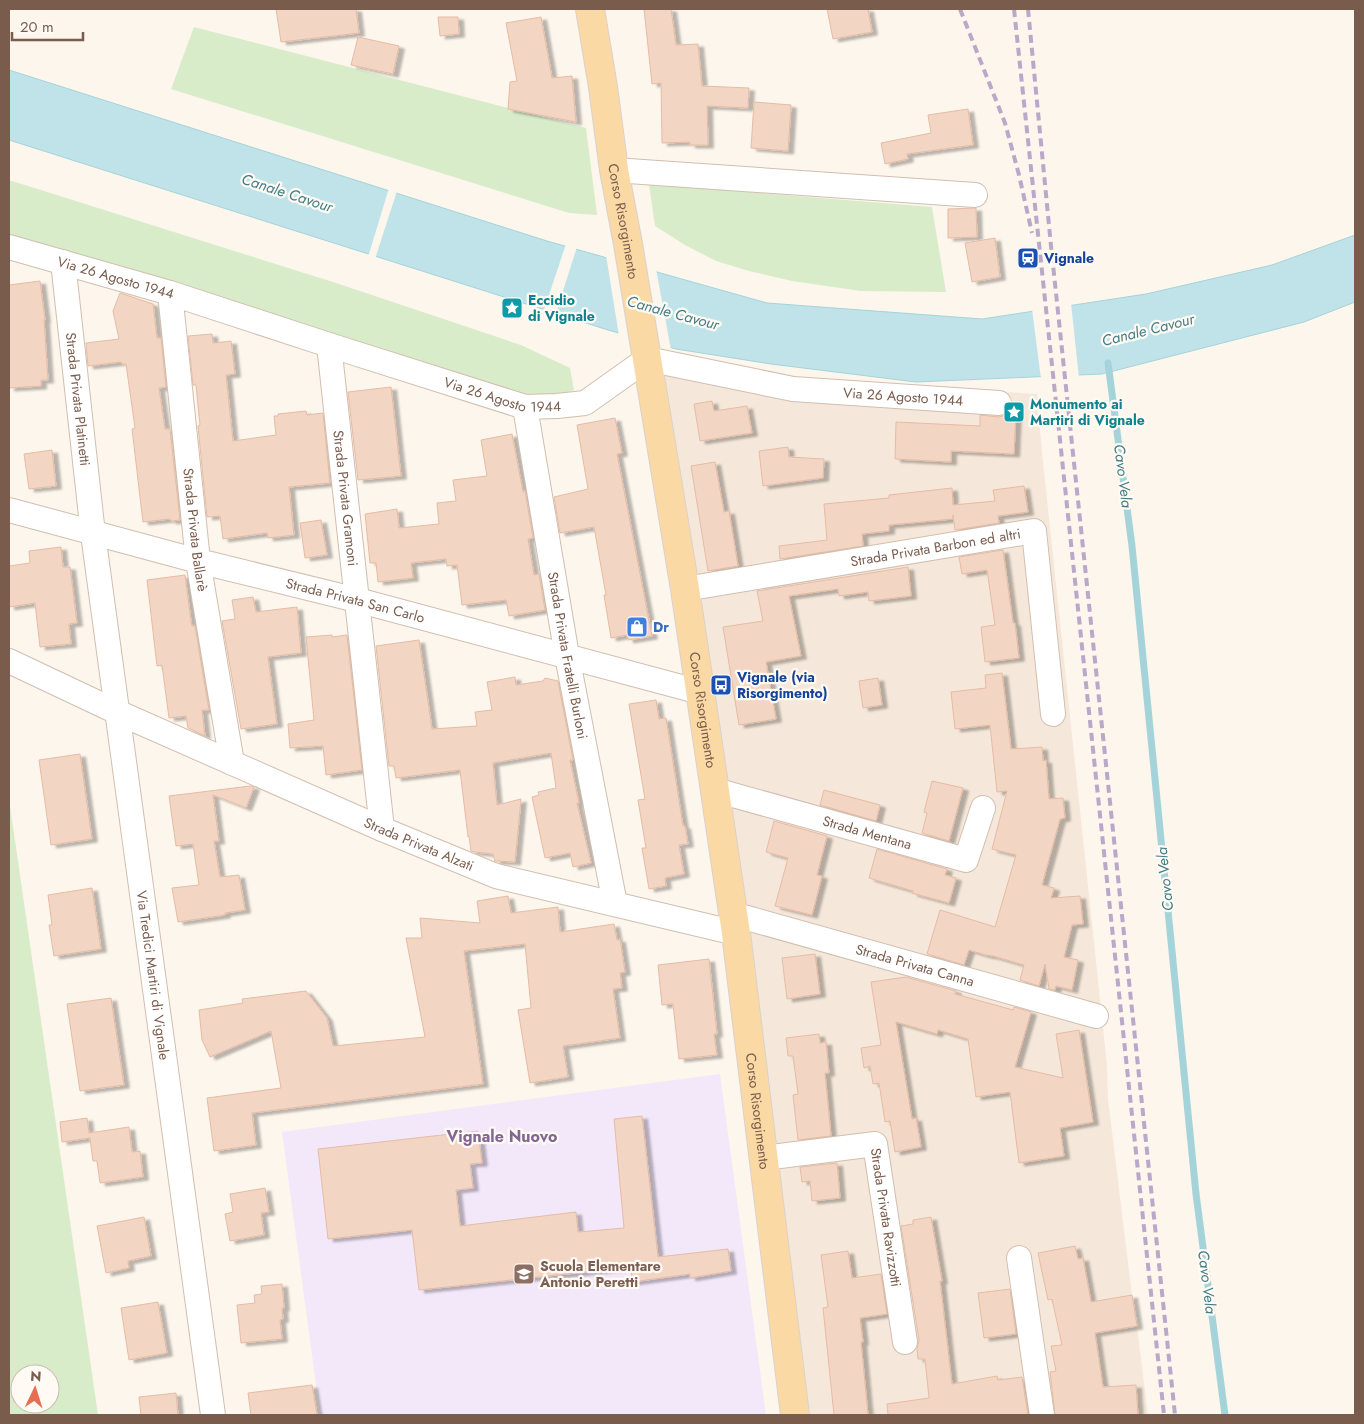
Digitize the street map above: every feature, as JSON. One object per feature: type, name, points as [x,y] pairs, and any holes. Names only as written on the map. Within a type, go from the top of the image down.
[{"type":"main road","name":"Corso Risorgimento","points":[[590,9],[614,170],[647,354],[685,589],[715,790],[764,1158],[795,1415]]},
{"type":"street","points":[[614,170],[975,195]]},
{"type":"street","name":"Via 26 Agosto 1944","points":[[9,247],[170,293],[525,407],[557,406],[585,402],[647,354],[793,389],[999,403]]},
{"type":"street","name":"Strada Privata Platinetti","points":[[63,262],[93,534]]},
{"type":"street","name":"Strada Privata Ballarè","points":[[170,293],[198,561],[232,763]]},
{"type":"street","name":"Strada Privata Gramoni","points":[[329,345],[382,829]]},
{"type":"street","name":"Strada Privata Fratelli Burloni","points":[[525,407],[567,656],[615,904]]},
{"type":"street","name":"Strada Privata San Carlo","points":[[9,510],[93,534],[357,600],[700,692]]},
{"type":"street","name":"Strada Privata Barbon ed altri","points":[[685,589],[1034,531],[1053,714]]},
{"type":"street","name":"Via Tredici Martiri di Vignale","points":[[93,534],[213,1415]]},
{"type":"street","name":"Strada Privata Alzati","points":[[9,661],[232,763],[382,829],[496,876],[615,904],[734,924]]},
{"type":"street","name":"Strada Mentana","points":[[715,790],[966,860],[983,808]]},
{"type":"street","name":"Strada Privata Canna","points":[[734,924],[1096,1016]]},
{"type":"street","name":"Strada Privata Ravizzotti","points":[[764,1158],[875,1144],[904,1342]]},
{"type":"street","points":[[1019,1258],[1042,1415]]},
{"type":"shaded area","points":[[655,353],[795,379],[1037,394],[1107,1065],[1108,1099],[1148,1415],[801,1415]]},
{"type":"shaded area","name":"Scuola Elementare Antonio Peretti","points":[[720,1074],[766,1415],[320,1415],[282,1132]]},
{"type":"green space","points":[[194,27],[586,128],[597,215],[569,213],[171,89]]},
{"type":"green space","points":[[9,180],[336,283],[521,345],[570,368],[574,390],[549,398],[526,398],[9,235]]},
{"type":"green space","points":[[649,184],[932,207],[946,292],[861,291],[792,281],[716,261],[685,245],[655,226]]},
{"type":"green space","points":[[9,799],[98,1415],[9,1415]]},
{"type":"water","name":"Canale Cavour","points":[[9,70],[547,241],[767,303],[982,319],[1146,294],[1272,265],[1355,235],[1355,302],[1304,322],[1102,374],[916,382],[771,364],[676,349],[608,330],[9,140]]},
{"type":"pier","points":[[389,188],[397,191],[375,259],[368,257]]},
{"type":"pier","points":[[566,244],[577,247],[555,316],[543,313]]},
{"type":"pier","points":[[606,255],[656,269],[671,350],[619,336]]},
{"type":"pier","points":[[1071,303],[1079,378],[1041,379],[1032,309]]},
{"type":"building","points":[[276,9],[356,9],[359,33],[281,42]]},
{"type":"building","points":[[644,9],[671,9],[676,45],[698,44],[702,86],[749,88],[748,108],[707,106],[708,145],[690,145],[690,142],[662,143],[661,83],[652,84]]},
{"type":"building","points":[[827,9],[868,9],[872,32],[833,39]]},
{"type":"building","points":[[438,17],[458,17],[459,34],[440,36]]},
{"type":"building","points":[[541,17],[552,78],[572,76],[576,122],[508,109],[510,82],[517,81],[506,23]]},
{"type":"building","points":[[358,37],[399,46],[393,74],[351,65]]},
{"type":"building","points":[[754,102],[791,105],[788,151],[751,148]]},
{"type":"building","points":[[968,109],[973,145],[907,154],[908,159],[885,164],[881,143],[931,133],[928,115]]},
{"type":"building","points":[[976,208],[977,237],[948,238],[948,209]]},
{"type":"building","points":[[995,238],[1000,277],[972,282],[965,243]]},
{"type":"building","points":[[40,281],[45,320],[48,380],[41,380],[41,386],[9,388],[9,285]]},
{"type":"building","points":[[120,293],[153,304],[157,338],[161,338],[166,387],[159,388],[165,429],[170,429],[180,520],[171,521],[170,519],[143,522],[132,429],[135,428],[126,364],[121,362],[88,366],[86,343],[119,339],[113,311]]},
{"type":"building","points":[[212,334],[213,343],[231,341],[235,374],[226,375],[233,441],[276,435],[274,416],[278,416],[278,414],[306,411],[307,415],[323,413],[330,483],[289,487],[294,535],[268,538],[267,533],[223,539],[220,516],[207,517],[196,385],[193,385],[188,336]]},
{"type":"building","points":[[391,387],[401,476],[358,480],[348,392]]},
{"type":"building","points":[[712,401],[714,411],[747,406],[752,433],[700,441],[694,404]]},
{"type":"building","points":[[1010,411],[1016,411],[1014,454],[951,451],[951,462],[895,459],[896,422],[980,426],[980,415],[999,417]]},
{"type":"building","points":[[615,418],[622,453],[617,454],[652,636],[628,640],[627,635],[611,638],[604,595],[606,595],[594,527],[560,533],[554,497],[588,489],[577,425]]},
{"type":"building","points":[[512,434],[533,538],[528,539],[534,575],[539,574],[545,610],[509,616],[506,600],[462,605],[457,565],[447,566],[446,559],[411,563],[413,578],[378,582],[376,563],[370,563],[365,514],[397,509],[399,528],[439,524],[437,503],[456,501],[453,480],[487,476],[481,440]]},
{"type":"building","points":[[788,447],[789,457],[824,459],[823,478],[763,486],[759,451]]},
{"type":"building","points":[[52,450],[56,486],[29,489],[24,454]]},
{"type":"building","points":[[715,462],[724,512],[729,511],[738,566],[708,571],[691,466]]},
{"type":"building","points":[[1024,486],[1028,512],[998,516],[999,523],[955,530],[953,515],[953,519],[889,525],[889,531],[862,534],[863,546],[780,559],[779,546],[827,540],[824,504],[889,498],[889,495],[952,488],[953,505],[995,501],[993,490]]},
{"type":"building","points":[[321,520],[327,555],[305,558],[300,523]]},
{"type":"building","points":[[61,547],[63,567],[70,567],[77,623],[69,624],[71,644],[40,647],[35,603],[9,607],[9,566],[30,563],[29,551]]},
{"type":"building","points":[[1003,550],[1019,658],[985,662],[981,627],[995,625],[987,570],[962,574],[959,557]]},
{"type":"building","points":[[908,567],[911,596],[869,601],[868,592],[839,596],[838,589],[789,596],[801,656],[766,662],[776,719],[739,725],[723,627],[763,621],[757,591]]},
{"type":"building","points":[[185,575],[191,621],[192,626],[195,626],[209,710],[202,710],[205,736],[188,728],[186,716],[169,718],[162,665],[157,666],[147,580]]},
{"type":"building","points":[[253,597],[256,612],[297,607],[301,653],[268,657],[277,724],[241,729],[222,621],[235,619],[232,600]]},
{"type":"building","points":[[332,635],[332,637],[347,635],[362,770],[326,775],[323,746],[290,748],[288,724],[314,720],[306,637]]},
{"type":"building","points":[[419,640],[432,729],[477,726],[475,712],[492,710],[487,682],[515,677],[516,685],[543,681],[545,678],[558,681],[573,760],[570,760],[579,803],[577,803],[591,863],[573,867],[570,853],[545,858],[532,797],[539,795],[538,792],[556,788],[551,753],[493,763],[497,805],[521,799],[515,862],[495,861],[493,854],[471,851],[460,770],[396,778],[394,766],[389,766],[376,646]]},
{"type":"building","points":[[1002,673],[1011,749],[1042,747],[1043,761],[1046,760],[1049,799],[1063,798],[1065,818],[1060,819],[1042,885],[1054,888],[1051,898],[1080,896],[1083,924],[1072,925],[1064,957],[1078,960],[1072,990],[1056,986],[1055,990],[1049,989],[1045,964],[1039,986],[1020,980],[1024,965],[993,956],[969,950],[964,965],[927,954],[940,910],[995,927],[1016,855],[992,849],[1007,791],[997,792],[990,725],[955,729],[951,692],[986,688],[985,675]]},
{"type":"building","points":[[878,678],[882,705],[863,708],[859,681]]},
{"type":"building","points":[[656,700],[659,719],[666,718],[683,826],[685,826],[688,844],[679,845],[684,874],[665,878],[666,886],[649,889],[642,848],[646,848],[638,800],[645,799],[629,704]]},
{"type":"building","points":[[80,754],[92,839],[51,845],[39,760]]},
{"type":"building","points":[[932,781],[963,788],[949,841],[922,833],[927,813],[924,812]]},
{"type":"building","points":[[254,787],[246,808],[213,795],[219,841],[214,841],[220,877],[239,875],[245,910],[178,922],[172,888],[199,885],[193,844],[176,846],[169,796]]},
{"type":"building","points":[[824,790],[880,805],[876,821],[820,805]]},
{"type":"building","points":[[774,821],[827,836],[817,875],[822,876],[812,915],[775,906],[788,858],[766,852]]},
{"type":"building","points":[[877,849],[947,869],[945,875],[956,878],[949,903],[869,878]]},
{"type":"building","points":[[92,888],[101,949],[54,956],[49,925],[52,925],[48,895]]},
{"type":"building","points":[[508,896],[511,913],[558,907],[560,932],[614,924],[617,940],[620,939],[625,972],[620,973],[622,988],[613,989],[620,1038],[563,1046],[568,1077],[530,1083],[518,1010],[531,1008],[525,944],[464,951],[483,1084],[252,1113],[256,1145],[214,1151],[207,1098],[281,1088],[271,1031],[210,1057],[202,1040],[199,1010],[243,1003],[242,999],[306,991],[327,1018],[333,1046],[425,1037],[406,938],[422,938],[420,918],[480,923],[477,901]]},
{"type":"building","points":[[815,954],[820,994],[787,999],[782,958]]},
{"type":"building","points":[[709,959],[717,1034],[714,1034],[717,1055],[679,1059],[673,1004],[662,1005],[658,965]]},
{"type":"building","points":[[906,977],[956,991],[955,994],[1013,1010],[1014,1007],[1031,1012],[1015,1067],[1063,1078],[1056,1034],[1079,1030],[1093,1122],[1060,1128],[1064,1156],[1019,1163],[1010,1092],[976,1097],[968,1039],[938,1030],[937,1034],[896,1022],[912,1119],[916,1118],[921,1147],[895,1152],[890,1121],[885,1122],[879,1083],[873,1084],[870,1066],[864,1068],[861,1048],[881,1045],[871,982]]},
{"type":"building","points":[[111,998],[124,1085],[80,1091],[67,1004]]},
{"type":"building","points":[[819,1034],[820,1043],[826,1042],[829,1073],[825,1073],[831,1136],[798,1140],[793,1095],[798,1094],[793,1056],[788,1056],[786,1038]]},
{"type":"building","points":[[642,1116],[658,1257],[728,1249],[731,1271],[690,1278],[690,1274],[632,1282],[631,1267],[419,1290],[412,1230],[328,1239],[318,1149],[478,1131],[482,1163],[470,1164],[473,1188],[456,1190],[460,1226],[576,1212],[578,1232],[624,1228],[614,1119]]},
{"type":"building","points":[[87,1118],[89,1133],[129,1127],[132,1152],[140,1151],[143,1177],[100,1183],[97,1161],[93,1161],[90,1138],[62,1142],[60,1122]]},
{"type":"building","points":[[837,1163],[840,1198],[812,1201],[810,1181],[802,1182],[800,1167]]},
{"type":"building","points":[[265,1188],[269,1212],[261,1213],[264,1235],[230,1241],[225,1214],[233,1212],[230,1194]]},
{"type":"building","points":[[144,1217],[151,1256],[128,1261],[129,1268],[106,1273],[97,1226]]},
{"type":"building","points":[[931,1217],[942,1281],[940,1281],[952,1384],[997,1376],[998,1380],[1022,1377],[1028,1415],[888,1415],[887,1404],[929,1398],[925,1359],[918,1359],[917,1349],[919,1340],[901,1226],[913,1224],[913,1220]]},
{"type":"building","points":[[1075,1246],[1078,1259],[1083,1258],[1091,1302],[1132,1295],[1137,1326],[1095,1333],[1103,1387],[1136,1385],[1138,1415],[1055,1415],[1050,1372],[1056,1371],[1051,1346],[1062,1345],[1052,1299],[1048,1300],[1038,1253]]},
{"type":"building","points":[[848,1251],[852,1278],[881,1274],[887,1314],[860,1318],[868,1415],[834,1415],[823,1308],[828,1307],[821,1255]]},
{"type":"building","points":[[282,1284],[284,1308],[282,1308],[283,1319],[280,1320],[282,1339],[241,1343],[237,1305],[255,1303],[254,1295],[262,1294],[261,1286]]},
{"type":"building","points":[[1010,1289],[1016,1334],[984,1338],[978,1293]]},
{"type":"building","points":[[158,1302],[167,1353],[129,1360],[121,1308]]},
{"type":"building","points":[[312,1385],[317,1415],[251,1415],[248,1393]]},
{"type":"building","points":[[176,1393],[178,1415],[141,1415],[139,1397]]},
{"type":"waterway","name":"Cavo Vela","points":[[1108,363],[1132,546],[1196,1194],[1225,1415]]},
{"type":"railway","points":[[960,9],[1005,123],[1032,233]]},
{"type":"railway","points":[[1014,9],[1164,1415]]},
{"type":"railway","points":[[1028,9],[1051,246],[1175,1415]]},
{"type":"place","name":"Vignale","points":[[1028,258]]},
{"type":"place","name":"Eccidio di Vignale","points":[[512,308]]},
{"type":"place","name":"Monumento ai Martiri di Vignale","points":[[1014,412]]},
{"type":"place","name":"Dr","points":[[637,627]]},
{"type":"place","name":"Vignale (via Risorgimento)","points":[[721,685]]},
{"type":"place","name":"Scuola Elementare Antonio Peretti","points":[[524,1274]]},
{"type":"district","name":"Vignale Nuovo","points":[[502,1136]]}]
